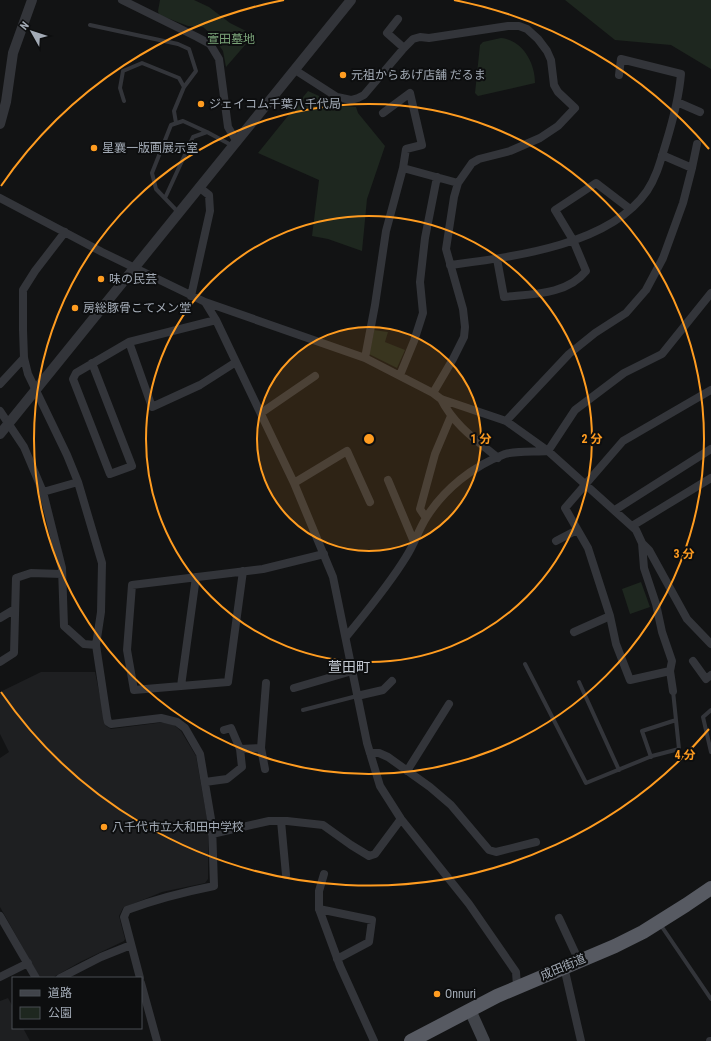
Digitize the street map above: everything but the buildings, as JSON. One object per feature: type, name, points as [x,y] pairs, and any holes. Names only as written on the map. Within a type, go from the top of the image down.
[{"type":"highway","name":"成田街道","points":[[411,1041],[517,986],[614,946],[659,922],[711,888]]},
{"type":"main road","points":[[470,1010],[484,1041]]},
{"type":"street","points":[[0,124],[3,100],[13,53],[32,0]]},
{"type":"street","points":[[122,0],[210,44],[219,59],[228,127],[235,144]]},
{"type":"street","points":[[0,434],[136,268],[351,0]]},
{"type":"street","points":[[398,19],[387,33],[404,48]]},
{"type":"street","points":[[295,70],[337,97],[351,100],[364,95],[404,48],[413,40],[420,37],[429,38],[492,28],[518,26],[527,29],[538,39],[547,51],[551,60],[554,85],[558,92],[575,108],[558,126],[540,138],[510,151],[479,159],[472,163],[458,183],[454,197],[446,249],[463,309],[465,327],[464,337],[433,393]]},
{"type":"street","points":[[450,265],[497,259],[537,251],[573,240],[607,226],[630,209],[646,192],[652,182],[672,124],[677,102],[680,74],[621,59],[619,75]]},
{"type":"street","points":[[365,358],[375,305],[386,231],[403,168],[406,149],[422,145],[410,93],[383,113]]},
{"type":"street","points":[[677,102],[700,112]]},
{"type":"street","points":[[506,421],[569,354],[595,333],[626,313],[646,290],[662,258],[681,210],[692,168],[696,144]]},
{"type":"street","points":[[662,155],[692,168]]},
{"type":"street","points":[[403,168],[458,183]]},
{"type":"street","points":[[400,375],[414,341],[423,312],[420,282],[425,238],[437,177]]},
{"type":"street","points":[[497,259],[504,297],[542,293],[563,287],[580,279],[586,271],[573,240],[555,210],[596,183],[630,209]]},
{"type":"street","points":[[191,296],[210,212],[209,195],[200,188]]},
{"type":"street","points":[[0,198],[102,252],[191,296],[365,358],[400,375],[441,399],[506,421],[548,451],[636,530],[642,543],[644,568],[656,604],[662,632],[672,661],[670,671],[673,691]]},
{"type":"street","points":[[64,232],[23,290],[22,330],[24,358],[28,374],[67,455],[78,482],[102,563],[101,612],[96,645],[108,722],[111,724],[161,718],[176,722],[185,728],[200,754],[206,782],[212,834],[214,886],[178,893],[127,910],[124,917],[140,977]]},
{"type":"street","points":[[548,451],[575,410],[624,373],[662,354],[711,294]]},
{"type":"street","points":[[205,302],[216,320],[294,483],[333,577],[357,696],[370,752],[380,786],[401,818],[474,910],[516,972],[517,986]]},
{"type":"street","points":[[92,363],[132,466],[110,474],[73,379],[76,373],[92,363],[129,342],[216,320]]},
{"type":"street","points":[[129,342],[152,407],[200,385],[236,362]]},
{"type":"street","points":[[0,384],[24,358]]},
{"type":"street","points":[[261,413],[315,376]]},
{"type":"street","points":[[670,671],[630,680],[616,644],[610,616],[588,548],[565,508],[623,441],[711,390]]},
{"type":"street","points":[[441,399],[451,416],[462,429],[498,458]]},
{"type":"street","points":[[0,411],[24,447],[43,492],[62,568],[64,626],[84,644],[96,645]]},
{"type":"street","points":[[426,518],[420,509],[435,454],[451,416]]},
{"type":"street","points":[[615,510],[711,449]]},
{"type":"street","points":[[294,483],[347,451],[370,502]]},
{"type":"street","points":[[346,637],[373,604],[407,556],[426,518],[444,495],[459,480],[477,468],[506,453],[548,451]]},
{"type":"street","points":[[632,526],[711,478]]},
{"type":"street","points":[[388,480],[414,542]]},
{"type":"street","points":[[43,492],[78,482]]},
{"type":"street","points":[[556,541],[578,530]]},
{"type":"street","points":[[642,543],[649,550],[688,619],[711,644]]},
{"type":"street","points":[[244,571],[228,682],[134,690],[127,650],[132,585],[244,571],[263,569],[324,554]]},
{"type":"street","points":[[0,662],[14,653],[16,578],[30,573],[62,574]]},
{"type":"street","points":[[181,686],[196,577]]},
{"type":"street","points":[[0,618],[15,609]]},
{"type":"street","points":[[574,632],[610,616]]},
{"type":"street","points":[[693,661],[706,679],[711,675]]},
{"type":"street","points":[[294,688],[352,671]]},
{"type":"street","points":[[357,696],[383,690],[392,681]]},
{"type":"street","points":[[265,769],[261,748],[266,683]]},
{"type":"street","points":[[407,771],[449,704]]},
{"type":"street","points":[[206,782],[227,779],[242,767],[240,749],[231,727]]},
{"type":"street","points":[[240,749],[261,748]]},
{"type":"street","points":[[370,752],[384,755],[430,787],[451,805],[489,850],[496,852],[536,842]]},
{"type":"street","points":[[212,834],[269,821],[324,825],[369,856],[375,854],[401,818]]},
{"type":"street","points":[[281,821],[286,875]]},
{"type":"street","points":[[324,874],[319,891],[319,909],[337,959],[374,1041]]},
{"type":"street","points":[[319,909],[372,920],[369,942],[337,959]]},
{"type":"street","points":[[0,916],[35,977]]},
{"type":"street","points":[[559,918],[579,961]]},
{"type":"street","points":[[62,977],[101,957],[131,945]]},
{"type":"street","points":[[0,977],[28,963]]},
{"type":"street","points":[[564,967],[581,1041]]},
{"type":"street","points":[[142,987],[156,1041]]},
{"type":"lane","points":[[90,25],[178,44],[188,49],[196,71],[184,87],[174,111],[176,123]]},
{"type":"lane","points":[[124,101],[120,88],[123,71],[142,62],[179,78],[184,87]]},
{"type":"lane","points":[[180,213],[156,189],[152,173],[171,125],[183,121],[235,144]]},
{"type":"lane","points":[[165,198],[193,137],[207,132]]},
{"type":"lane","points":[[524,664],[586,783],[651,757],[679,749],[673,691]]},
{"type":"lane","points":[[579,682],[620,770]]},
{"type":"lane","points":[[303,710],[357,696]]},
{"type":"lane","points":[[711,710],[703,717],[711,752]]},
{"type":"lane","points":[[651,757],[642,731],[676,720]]},
{"type":"lane","points":[[659,922],[711,999]]},
{"type":"shaded area","name":"八千代市立大和田中学校","points":[[41,672],[95,672],[106,726],[111,729],[165,722],[174,725],[181,731],[196,756],[208,824],[208,879],[205,883],[162,892],[123,908],[119,916],[125,939],[124,941],[80,962],[54,977],[39,977],[0,907],[0,758],[9,752],[0,734],[0,692]]},
{"type":"shaded area","points":[[8,998],[12,1005],[12,1029],[24,1029],[30,1041],[0,1041],[0,1001]]},
{"type":"green space","name":"萱田墓地","points":[[160,0],[194,0],[209,7],[230,23],[250,33],[252,37],[226,67],[223,51],[212,35],[203,27],[188,26],[159,15],[158,11]]},
{"type":"green space","points":[[565,0],[711,0],[711,69],[671,45],[615,40]]},
{"type":"green space","points":[[501,38],[515,43],[526,53],[533,67],[535,83],[478,96],[475,93],[480,45],[483,42]]},
{"type":"green space","points":[[308,91],[341,106],[356,107],[358,113],[385,146],[367,199],[362,251],[328,239],[312,236],[319,180],[258,153]]},
{"type":"green space","points":[[374,330],[388,332],[385,342],[405,350],[397,368],[369,354]]},
{"type":"green space","points":[[641,582],[650,607],[630,614],[622,589]]},
{"type":"place","name":"元祖からあげ店舗 だるま","points":[[343,75]]},
{"type":"place","name":"ジェイコム千葉八千代局","points":[[201,104]]},
{"type":"place","name":"星襄一版画展示室","points":[[94,148]]},
{"type":"place","name":"味の民芸","points":[[101,279]]},
{"type":"place","name":"房総豚骨こてメン堂","points":[[75,308]]},
{"type":"place","name":"八千代市立大和田中学校","points":[[104,827]]},
{"type":"place","name":"Onnuri","points":[[437,994]]},
{"type":"district","name":"萱田町","points":[[349,667]]}]
